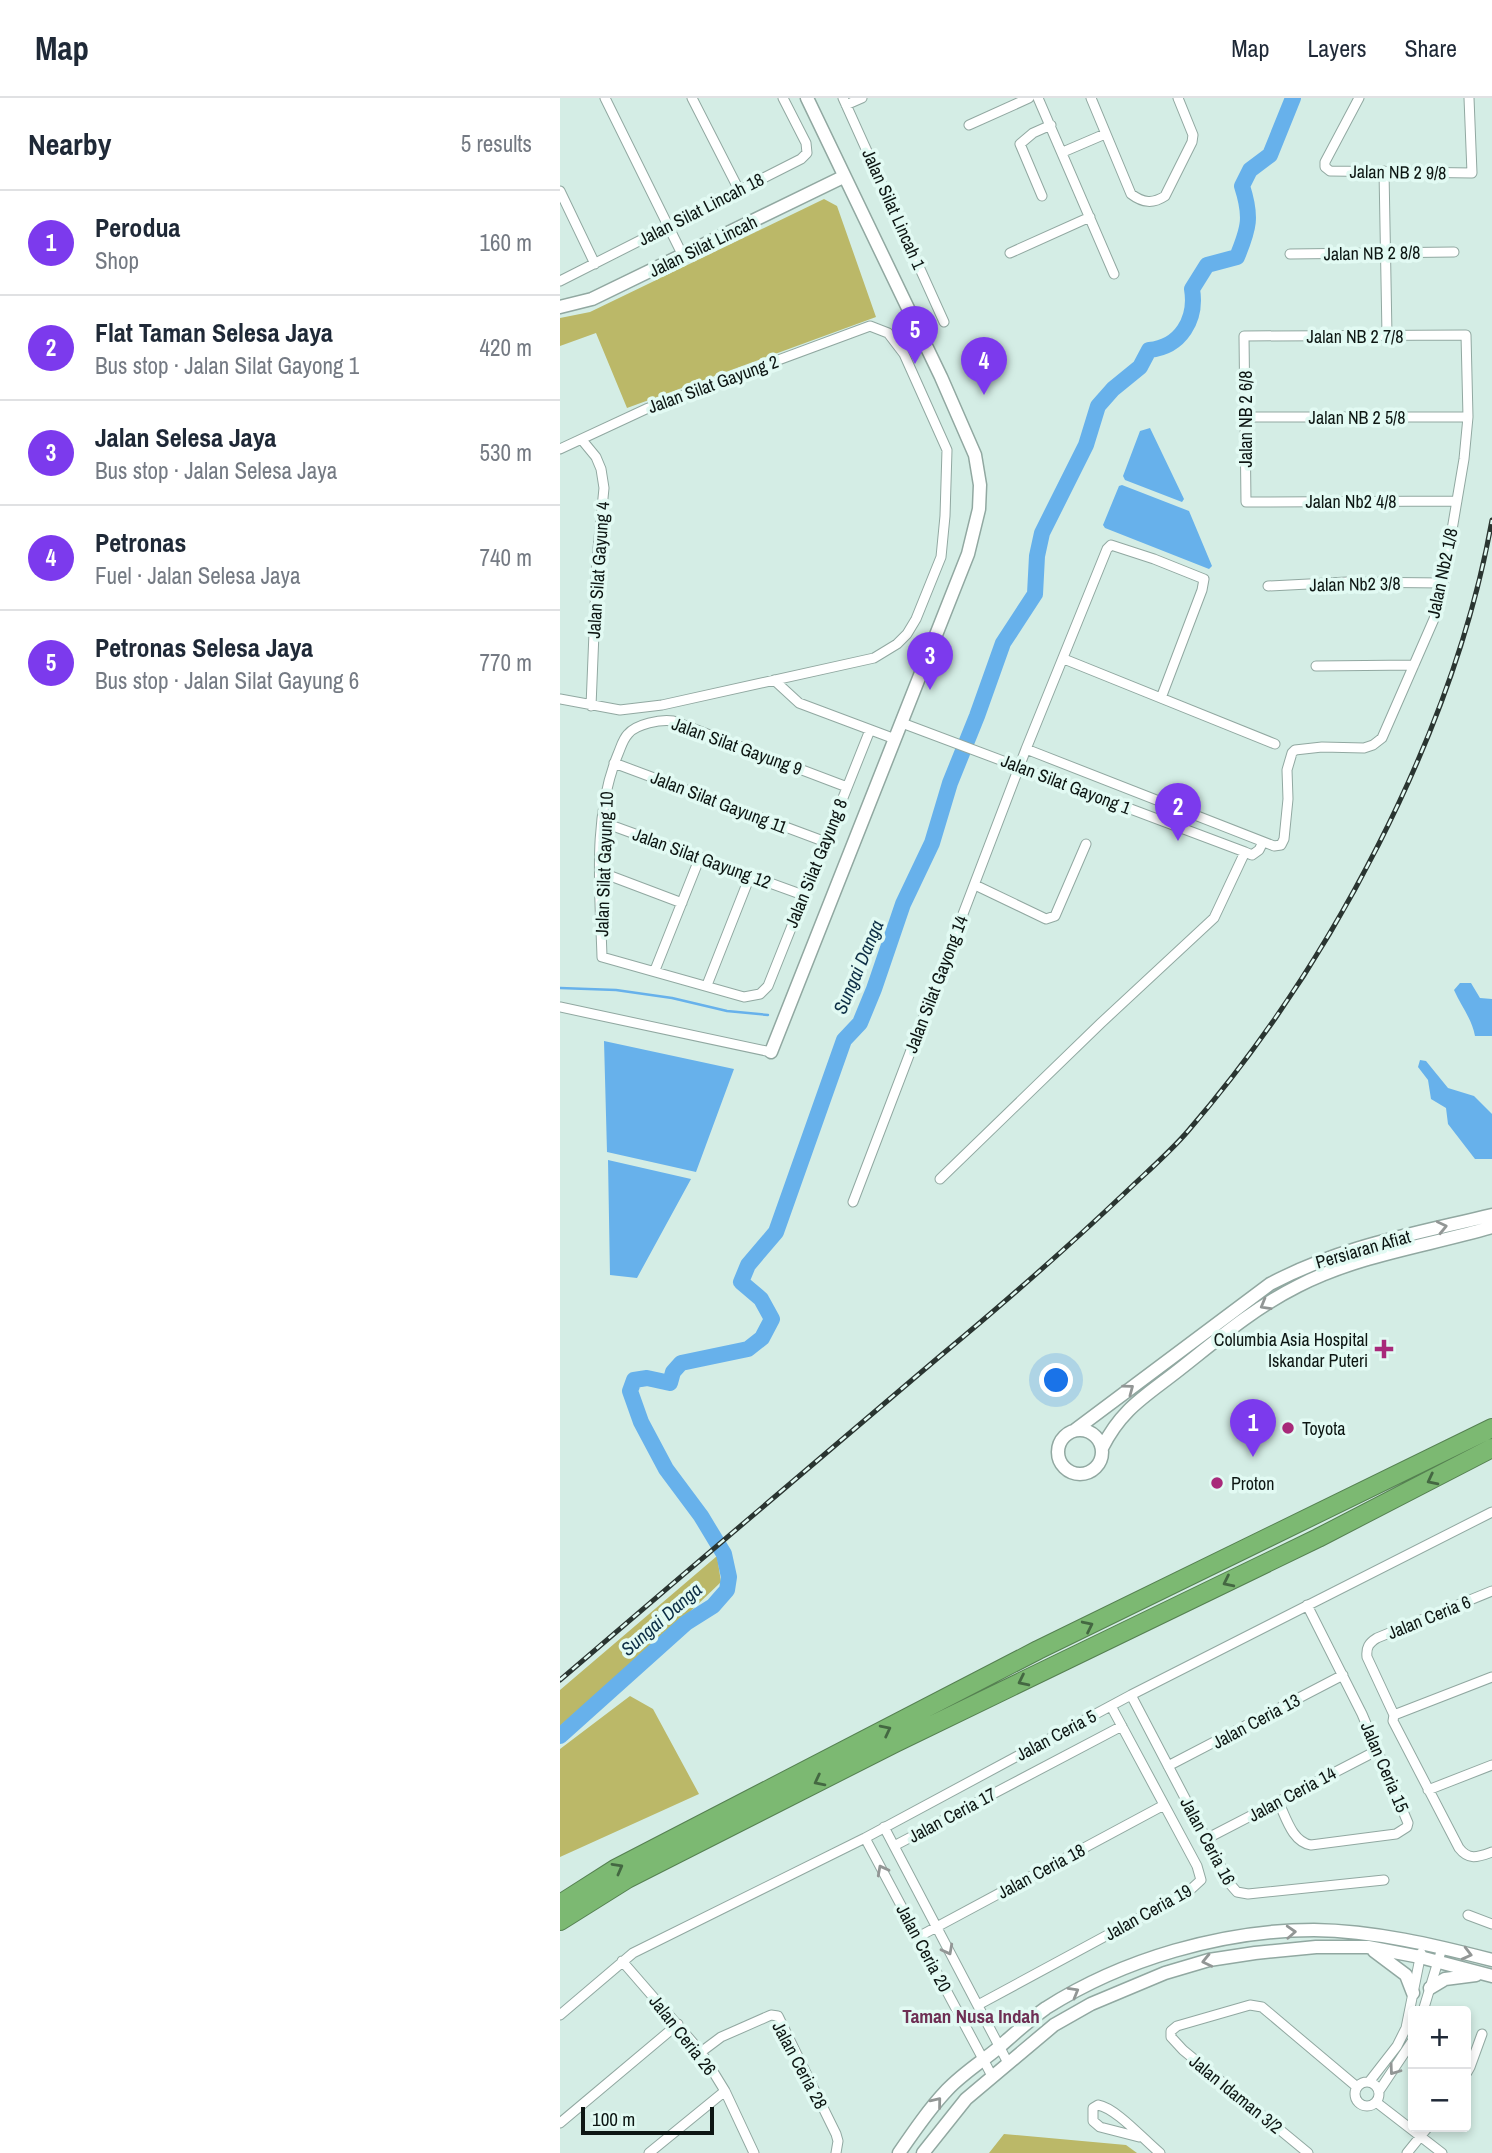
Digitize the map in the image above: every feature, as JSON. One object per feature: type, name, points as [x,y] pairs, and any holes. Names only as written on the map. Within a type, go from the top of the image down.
[{"type":"highway","points":[[560,1903],[615,1869],[1038,1650],[1492,1428]]},
{"type":"highway","points":[[560,1921],[627,1879],[858,1761],[1330,1532],[1492,1448]]},
{"type":"street","points":[[606,98],[683,256]]},
{"type":"street","points":[[692,98],[739,190]]},
{"type":"street","name":"Jalan Silat Lincah 18","points":[[560,281],[802,159],[807,153],[806,143],[783,98]]},
{"type":"street","points":[[560,1007],[771,1052],[975,533],[980,485],[975,454],[807,98]]},
{"type":"street","points":[[845,102],[862,98]]},
{"type":"street","points":[[969,125],[1029,98]]},
{"type":"street","points":[[1038,98],[1114,274]]},
{"type":"street","points":[[1091,98],[1131,194],[1146,202],[1158,201],[1165,195],[1192,142],[1193,135],[1178,98]]},
{"type":"street","name":"Jalan NB 2 9/8","points":[[1359,98],[1325,162],[1325,167],[1330,171],[1472,173],[1469,98]]},
{"type":"street","name":"Jalan Silat Lincah 1","points":[[845,102],[944,322]]},
{"type":"street","points":[[1042,196],[1020,144],[1032,133],[1051,125]]},
{"type":"street","points":[[1063,152],[1105,134]]},
{"type":"street","points":[[1384,171],[1387,335]]},
{"type":"street","name":"Jalan Silat Lincah","points":[[560,307],[592,299],[843,177]]},
{"type":"street","points":[[560,191],[595,264]]},
{"type":"street","points":[[1010,253],[1090,217]]},
{"type":"street","name":"Jalan NB 2 8/8","points":[[1290,254],[1454,252]]},
{"type":"street","name":"Jalan Silat Gayung 2","points":[[560,449],[646,409],[870,326],[888,333],[904,354],[947,450],[941,557],[916,619],[897,644],[874,658],[774,680]]},
{"type":"street","name":"Jalan NB 2 7/8","points":[[1244,336],[1466,335]]},
{"type":"street","name":"Jalan Nb2 1/8","points":[[1263,842],[1274,846],[1281,845],[1284,839],[1288,799],[1287,769],[1295,750],[1322,747],[1364,748],[1382,738],[1434,619],[1457,501],[1468,417],[1466,335]]},
{"type":"street","name":"Jalan NB 2 6/8","points":[[1244,336],[1246,502]]},
{"type":"street","name":"Jalan NB 2 5/8","points":[[1245,417],[1468,417]]},
{"type":"street","name":"Jalan Silat Gayung 4","points":[[582,440],[596,457],[604,488],[597,559],[591,706]]},
{"type":"street","name":"Jalan Nb2 4/8","points":[[1246,502],[1457,501]]},
{"type":"street","name":"Jalan Silat Gayong 14","points":[[853,1202],[1019,766],[1111,545],[1201,576],[1204,584],[1161,698]]},
{"type":"street","name":"Jalan Nb2 3/8","points":[[1268,586],[1347,582],[1443,583]]},
{"type":"street","points":[[1064,659],[1275,744]]},
{"type":"street","points":[[1316,666],[1414,665]]},
{"type":"street","points":[[560,699],[620,710],[662,705],[774,680],[799,703],[895,739]]},
{"type":"street","name":"Jalan Silat Gayung 9","points":[[628,733],[641,726],[665,720],[673,721],[846,787]]},
{"type":"street","name":"Jalan Silat Gayong 1","points":[[902,723],[1245,852]]},
{"type":"street","name":"Jalan Silat Gayung 8","points":[[707,985],[744,997],[760,994],[768,986],[870,730]]},
{"type":"street","name":"Jalan Silat Gayung 10","points":[[628,733],[607,781],[601,822],[602,957],[655,970]]},
{"type":"street","points":[[940,1179],[1093,1030],[1214,918],[1245,852],[1252,855],[1256,853],[1263,842],[1026,749]]},
{"type":"street","name":"Jalan Silat Gayung 11","points":[[614,763],[824,841]]},
{"type":"street","name":"Jalan Silat Gayung 12","points":[[601,822],[803,895]]},
{"type":"street","points":[[975,884],[1046,919],[1055,916],[1086,844]]},
{"type":"street","points":[[700,857],[655,970],[707,985],[750,876]]},
{"type":"street","points":[[600,872],[682,903]]},
{"type":"street","name":"Persiaran Afiat","points":[[1492,1215],[1335,1254],[1270,1284],[1063,1438],[1058,1452],[1062,1465],[1082,1474],[1095,1468],[1100,1462],[1102,1448],[1123,1414],[1251,1313],[1316,1278],[1394,1252],[1492,1227]]},
{"type":"street","points":[[1408,1235],[1410,1249]]},
{"type":"street","points":[[1391,1238],[1394,1252]]},
{"type":"street","points":[[1075,1430],[1089,1431],[1096,1435],[1102,1448]]},
{"type":"street","name":"Jalan Ceria 5","points":[[560,2015],[633,1953],[865,1838],[1131,1695],[1492,1512]]},
{"type":"street","name":"Jalan Ceria 6","points":[[1394,1715],[1367,1657],[1367,1645],[1377,1638],[1492,1591]]},
{"type":"street","name":"Jalan Ceria 15","points":[[1278,1801],[1295,1836],[1305,1844],[1319,1845],[1395,1834],[1407,1827],[1406,1815],[1378,1749],[1307,1605]]},
{"type":"street","name":"Jalan Ceria 13","points":[[1168,1766],[1343,1675]]},
{"type":"street","points":[[1492,1677],[1394,1715],[1393,1721],[1459,1848],[1466,1856],[1478,1857],[1492,1852]]},
{"type":"street","name":"Jalan Ceria 16","points":[[1131,1695],[1233,1889],[1242,1893],[1384,1880]]},
{"type":"street","name":"Jalan Ceria 19","points":[[978,2005],[1196,1886],[1201,1880],[1197,1866],[1111,1706]]},
{"type":"street","name":"Jalan Ceria 17","points":[[894,1846],[1122,1726]]},
{"type":"street","name":"Jalan Ceria 14","points":[[1206,1839],[1378,1749]]},
{"type":"street","points":[[1428,1790],[1492,1765]]},
{"type":"street","name":"Jalan Ceria 18","points":[[918,1937],[1164,1805]]},
{"type":"street","name":"Jalan Ceria 20","points":[[884,1827],[1008,2063]]},
{"type":"street","name":"Jalan Ceria 20","points":[[865,1838],[992,2076]]},
{"type":"street","points":[[1468,1916],[1492,1924]]},
{"type":"street","points":[[899,2153],[948,2088],[1044,2009],[1084,1986],[1158,1956],[1203,1942],[1254,1934],[1314,1930],[1422,1942],[1492,1961]]},
{"type":"street","points":[[1369,2082],[1397,2046],[1406,2028],[1422,1942]]},
{"type":"street","points":[[923,2153],[966,2099],[1054,2025],[1091,2004],[1165,1973],[1209,1960],[1255,1953],[1316,1947],[1368,1947],[1488,1975]]},
{"type":"street","points":[[1368,1947],[1401,1970],[1413,1993]]},
{"type":"street","points":[[1425,2006],[1443,1948]]},
{"type":"street","name":"Jalan Ceria 26","points":[[622,1961],[701,2052],[725,2091],[754,2153]]},
{"type":"street","points":[[1430,1988],[1445,1979],[1488,1975]]},
{"type":"street","name":"Jalan Idaman 3/2","points":[[1308,2153],[1183,2050],[1171,2037],[1171,2031],[1177,2026],[1213,2015],[1250,2006],[1262,2007],[1357,2087]]},
{"type":"street","name":"Jalan Ceria 28","points":[[701,2052],[721,2037],[771,2015],[778,2017],[836,2134],[836,2153]]},
{"type":"street","points":[[560,2123],[678,2024]]},
{"type":"street","points":[[1470,2069],[1482,2034]]},
{"type":"street","points":[[1376,2102],[1379,2091],[1408,2048]]},
{"type":"street","points":[[1376,2102],[1365,2106],[1358,2102],[1355,2095],[1357,2087],[1362,2082],[1369,2082],[1379,2091]]},
{"type":"street","points":[[649,2153],[725,2091]]},
{"type":"street","points":[[1376,2102],[1442,2153]]},
{"type":"street","points":[[1139,2137],[1100,2127],[1093,2121],[1093,2108],[1098,2105],[1113,2110],[1139,2137],[1160,2153]]},
{"type":"street","points":[[1407,2153],[1424,2132]]},
{"type":"shaded area","points":[[824,199],[837,206],[876,317],[627,408],[596,333],[560,346],[560,318],[590,312]]},
{"type":"shaded area","points":[[717,1556],[721,1582],[671,1630],[560,1726],[560,1690]]},
{"type":"shaded area","points":[[630,1696],[653,1709],[699,1794],[560,1857],[560,1749]]},
{"type":"shaded area","points":[[1004,2134],[1126,2145],[1137,2153],[989,2153]]},
{"type":"water","points":[[1150,428],[1184,499],[1182,502],[1125,480],[1123,476],[1140,431]]},
{"type":"water","points":[[1119,486],[1189,511],[1212,566],[1209,569],[1105,528],[1103,525]]},
{"type":"water","points":[[1460,983],[1471,983],[1480,998],[1492,999],[1492,1036],[1475,1036],[1454,990]]},
{"type":"water","points":[[604,1041],[734,1069],[696,1172],[607,1152]]},
{"type":"water","points":[[1420,1060],[1426,1061],[1448,1088],[1474,1096],[1492,1114],[1492,1159],[1475,1159],[1448,1124],[1446,1108],[1431,1099],[1428,1080],[1418,1067]]},
{"type":"water","points":[[608,1160],[691,1179],[637,1278],[610,1275]]},
{"type":"waterway","name":"Sungai Danga","points":[[560,1736],[686,1623],[713,1606],[727,1590],[729,1577],[724,1554],[701,1516],[666,1469],[641,1422],[630,1391],[634,1380],[647,1378],[670,1383],[673,1372],[681,1363],[748,1349],[762,1338],[772,1319],[761,1299],[741,1282],[748,1265],[776,1232],[844,1040],[860,1023],[903,904],[932,843],[950,783],[1003,643],[1035,594],[1037,556],[1042,533],[1086,445],[1098,406],[1113,389],[1140,367],[1149,350],[1170,343],[1184,330],[1192,311],[1192,289],[1207,265],[1237,257],[1248,222],[1242,186],[1250,170],[1270,155],[1293,98]]},
{"type":"waterway","points":[[560,988],[616,990],[672,998],[727,1011],[768,1015]]},
{"type":"railway","points":[[560,1680],[1059,1254],[1174,1146],[1240,1067],[1290,997],[1336,922],[1379,844],[1416,764],[1448,682],[1474,601],[1492,520]]},
{"type":"place","name":"Petronas Selesa Jaya","points":[[915,364]]},
{"type":"place","name":"Petronas","points":[[984,395]]},
{"type":"place","name":"Jalan Selesa Jaya","points":[[930,690]]},
{"type":"place","name":"Flat Taman Selesa Jaya","points":[[1178,841]]},
{"type":"place","name":"Columbia Asia Hospital Iskandar Puteri","points":[[1384,1349]]},
{"type":"place","name":"Toyota","points":[[1288,1428]]},
{"type":"place","name":"Perodua","points":[[1253,1457]]},
{"type":"place","name":"Proton","points":[[1217,1483]]},
{"type":"district","name":"Taman Nusa Indah","points":[[971,2016]]}]
